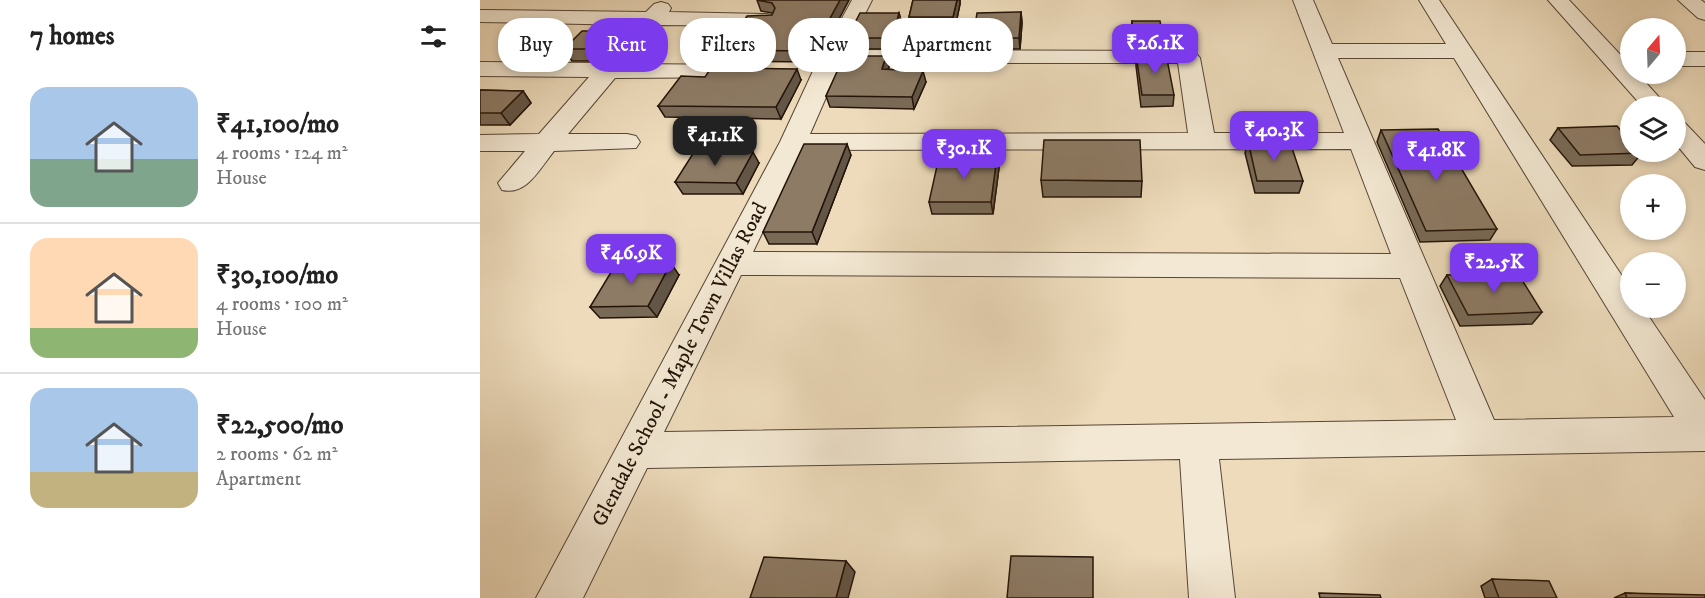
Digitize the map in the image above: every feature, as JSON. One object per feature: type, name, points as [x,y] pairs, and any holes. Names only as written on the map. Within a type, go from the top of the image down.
[{"type":"street","points":[[652,18],[668,0]]},
{"type":"street","name":"Glendale School - Maple Town Villas Road","points":[[848,18],[862,0]]},
{"type":"street","points":[[1303,0],[1482,438]]},
{"type":"street","points":[[1429,0],[1705,433]]},
{"type":"street","points":[[1558,0],[1620,57]]},
{"type":"street","points":[[1688,0],[1705,14]]},
{"type":"street","points":[[480,16],[594,18]]},
{"type":"street","points":[[1324,51],[1462,51]]},
{"type":"street","points":[[869,66],[1186,56],[1189,58],[1202,141]]},
{"type":"street","points":[[1686,59],[1705,59]]},
{"type":"street","points":[[668,71],[788,68]]},
{"type":"street","points":[[480,69],[585,71]]},
{"type":"street","points":[[512,183],[607,72]]},
{"type":"street","name":"Glendale School - Maple Town Villas Road","points":[[559,598],[793,142],[809,72]]},
{"type":"street","points":[[1686,139],[1705,160]]},
{"type":"street","points":[[793,142],[1361,141]]},
{"type":"street","points":[[480,143],[627,142]]},
{"type":"street","points":[[732,263],[1412,266]]},
{"type":"street","points":[[634,450],[1198,443],[1705,433]]},
{"type":"street","points":[[1198,443],[1212,598]]},
{"type":"building","points":[[757,0],[840,0],[830,18],[788,18],[788,51],[776,51],[776,18],[746,18],[747,16],[772,15],[775,8],[772,3]]},
{"type":"building","points":[[913,0],[957,0],[953,17],[909,17]]},
{"type":"building","points":[[1021,12],[1019,38],[1013,38],[1013,18],[976,18],[977,13]]},
{"type":"building","points":[[860,13],[899,13],[898,18],[881,18],[881,38],[869,38],[869,18],[857,18]]},
{"type":"building","points":[[1132,21],[1160,21],[1163,38],[1134,38]]},
{"type":"building","points":[[585,31],[585,49],[573,49],[573,40]]},
{"type":"building","points":[[1136,54],[1166,54],[1174,95],[1142,95]]},
{"type":"building","points":[[869,56],[881,56],[881,72],[923,72],[912,97],[826,96],[837,72],[869,72]]},
{"type":"building","points":[[776,69],[788,69],[788,72],[795,72],[776,107],[658,106],[681,76],[705,77],[708,72],[776,72]]},
{"type":"building","points":[[480,90],[523,91],[501,113],[480,113]]},
{"type":"building","points":[[1617,126],[1620,129],[1620,154],[1580,155],[1558,128]]},
{"type":"building","points":[[1438,129],[1497,229],[1426,231],[1381,130]]},
{"type":"building","points":[[1044,140],[1140,140],[1142,181],[1041,180]]},
{"type":"building","points":[[1248,141],[1290,142],[1303,181],[1257,181]]},
{"type":"building","points":[[804,144],[847,144],[812,232],[763,232]]},
{"type":"building","points":[[694,152],[753,152],[736,183],[675,182]]},
{"type":"building","points":[[997,156],[991,202],[929,202],[939,157]]},
{"type":"building","points":[[671,263],[648,306],[590,307],[616,264]]},
{"type":"building","points":[[1517,272],[1542,312],[1468,315],[1447,275]]},
{"type":"building","points":[[1011,556],[1093,557],[1093,598],[1007,598]]},
{"type":"building","points":[[764,557],[846,561],[836,598],[750,598]]},
{"type":"building","points":[[1492,579],[1549,581],[1557,598],[1499,598]]},
{"type":"building","points":[[1319,593],[1380,595],[1381,598],[1320,598]]},
{"type":"building","points":[[1625,593],[1705,595],[1705,598],[1627,598]]}]
